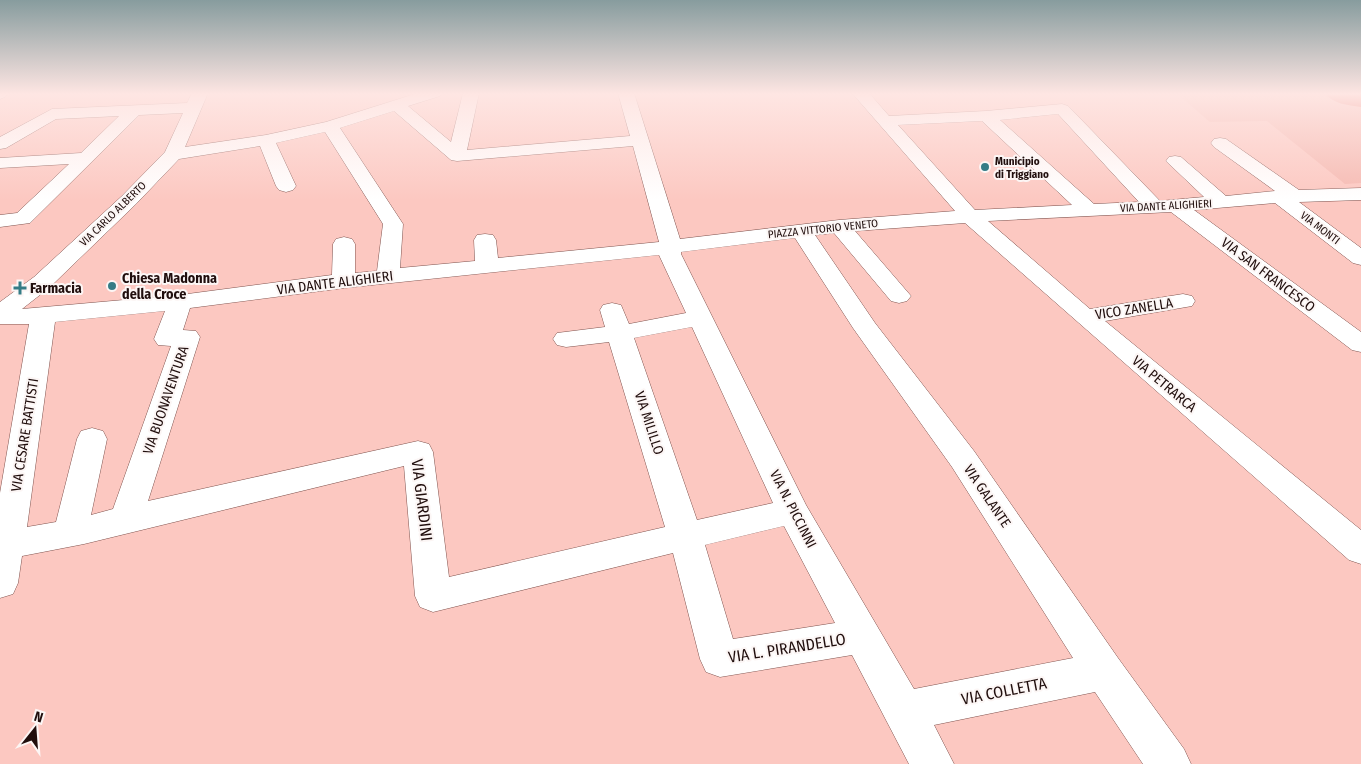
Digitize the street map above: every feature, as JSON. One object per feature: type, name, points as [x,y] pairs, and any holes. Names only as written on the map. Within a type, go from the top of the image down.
[{"type":"street","points":[[0,144],[27,129]]},
{"type":"street","points":[[0,221],[23,219],[111,129]]},
{"type":"street","name":"VIA CARLO ALBERTO","points":[[0,316],[42,282],[129,200],[173,154],[184,129]]},
{"type":"street","points":[[173,154],[266,140],[318,129]]},
{"type":"street","points":[[332,129],[393,224],[388,276]]},
{"type":"street","points":[[425,129],[457,156],[638,140]]},
{"type":"street","points":[[457,156],[463,129]]},
{"type":"street","points":[[635,129],[671,247]]},
{"type":"street","points":[[892,129],[970,216]]},
{"type":"street","points":[[1000,129],[1088,210]]},
{"type":"street","name":"VIA SAN FRANCESCO","points":[[1083,129],[1165,206],[1361,344]]},
{"type":"street","points":[[266,140],[286,186]]},
{"type":"street","name":"VIA MONTI","points":[[1220,143],[1361,258]]},
{"type":"street","points":[[0,163],[84,158]]},
{"type":"street","points":[[1175,161],[1222,203]]},
{"type":"street","name":"VIA DANTE ALIGHIERI","points":[[970,216],[1361,194]]},
{"type":"street","name":"PIAZZA VITTORIO VENETO","points":[[671,247],[839,226],[970,216]]},
{"type":"street","name":"VIA PETRARCA","points":[[970,216],[1084,317],[1361,550]]},
{"type":"street","points":[[839,226],[899,296]]},
{"type":"street","name":"VIA GALANTE","points":[[801,230],[866,328],[963,459],[1104,671],[1169,764]]},
{"type":"street","points":[[485,240],[487,266]]},
{"type":"street","points":[[344,244],[344,281]]},
{"type":"street","name":"VIA DANTE ALIGHIERI","points":[[0,316],[43,316],[180,302],[388,276],[671,247]]},
{"type":"street","name":"VIA N. PICCINNI","points":[[671,247],[670,254],[793,511],[932,764]]},
{"type":"street","name":"VICO ZANELLA","points":[[1084,317],[1183,301]]},
{"type":"street","name":"VIA BUONAVENTURA","points":[[126,518],[187,337],[167,339],[180,302]]},
{"type":"street","name":"VIA CESARE BATTISTI","points":[[2,566],[13,468],[43,316]]},
{"type":"street","points":[[566,339],[616,322],[700,318]]},
{"type":"street","name":"VIA MILILLO","points":[[616,322],[685,536]]},
{"type":"street","points":[[71,528],[92,440]]},
{"type":"street","name":"VIA GIARDINI","points":[[2,566],[84,530],[126,518],[418,452],[432,596],[793,511]]},
{"type":"street","name":"VIA L. PIRANDELLO","points":[[685,536],[720,659],[861,636]]},
{"type":"street","name":"VIA COLLETTA","points":[[904,711],[1104,671]]},
{"type":"shaded area","points":[[1276,129],[1361,129],[1361,183],[1345,184]]},
{"type":"place","name":"Municipio di Triggiano","points":[[985,167]]},
{"type":"place","name":"Chiesa Madonna della Croce","points":[[112,286]]},
{"type":"place","name":"Farmacia","points":[[20,288]]}]
